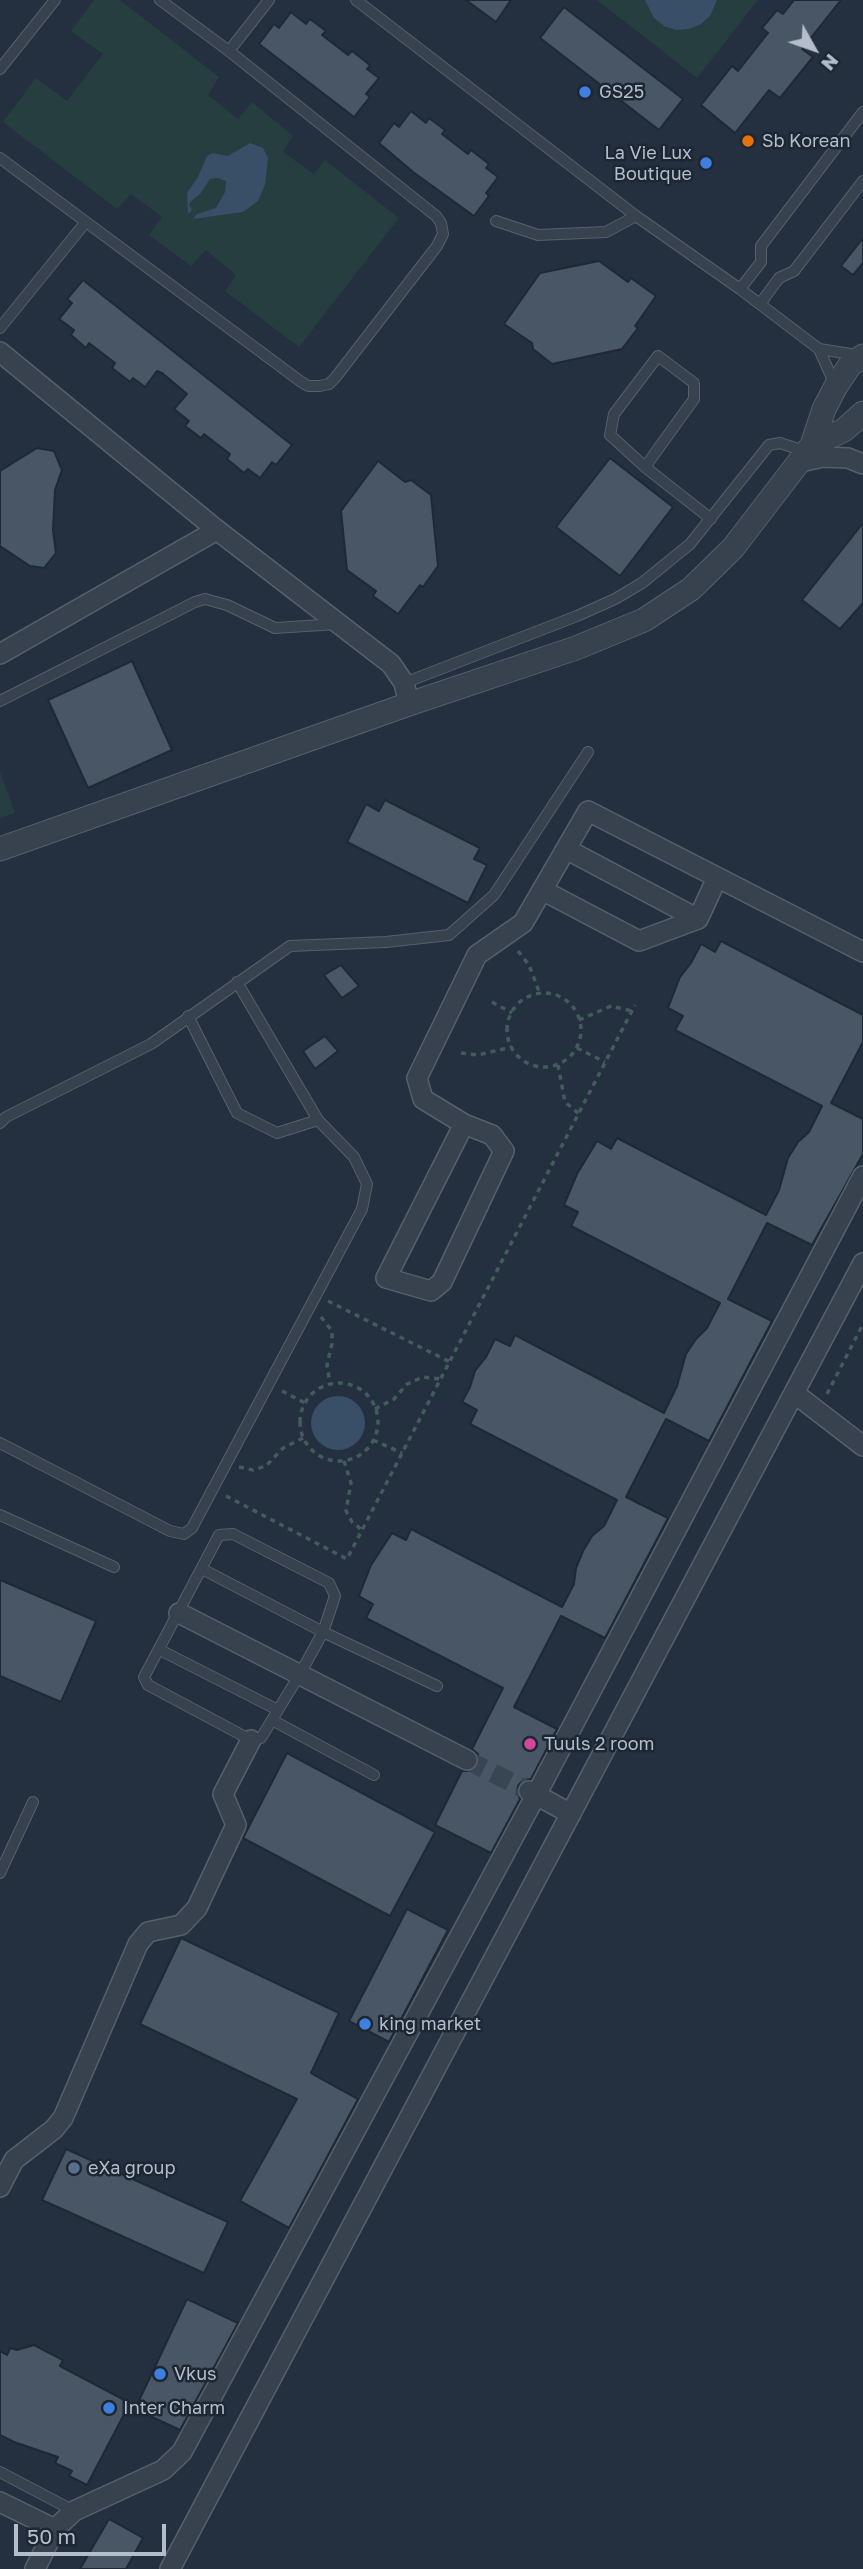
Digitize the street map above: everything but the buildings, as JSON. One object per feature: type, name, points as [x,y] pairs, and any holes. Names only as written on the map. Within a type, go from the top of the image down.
[{"type":"street","points":[[0,352],[217,530],[391,664],[407,693]]},
{"type":"street","points":[[0,849],[407,693],[576,648],[644,620],[691,589],[733,548],[806,453],[836,386],[849,365],[862,355]]},
{"type":"street","points":[[824,409],[825,420],[829,426],[835,430],[844,430]]},
{"type":"street","points":[[806,453],[844,430],[863,414]]},
{"type":"street","points":[[806,453],[848,458],[863,464]]},
{"type":"street","points":[[0,654],[217,530]]},
{"type":"street","points":[[464,1124],[386,1278],[431,1291],[442,1282],[504,1151],[492,1135],[464,1124],[423,1099],[417,1078],[477,955],[523,923],[587,811],[863,951]]},
{"type":"street","points":[[566,849],[698,919]]},
{"type":"street","points":[[542,890],[639,941],[698,919],[717,878]]},
{"type":"street","points":[[35,2569],[55,2529],[74,2511],[163,2470],[181,2452],[863,1175]]},
{"type":"street","points":[[170,2569],[863,1263]]},
{"type":"street","points":[[794,1393],[863,1446]]},
{"type":"street","points":[[179,1613],[467,1760]]},
{"type":"street","points":[[0,2187],[7,2157],[54,2129],[63,2118],[138,1944],[148,1932],[180,1925],[197,1908],[236,1825],[223,1794],[251,1740]]},
{"type":"street","points":[[533,1793],[571,1814]]},
{"type":"street","points":[[0,2502],[55,2529]]},
{"type":"lane","points":[[0,69],[55,0]]},
{"type":"lane","points":[[0,158],[300,381],[308,386],[329,384],[437,246],[443,234],[441,223],[436,216],[229,51],[160,0]]},
{"type":"lane","points":[[229,51],[269,0]]},
{"type":"lane","points":[[356,0],[636,216],[819,349],[836,386]]},
{"type":"lane","points":[[740,289],[761,262],[761,246],[863,112]]},
{"type":"lane","points":[[760,304],[779,278],[794,271],[863,181]]},
{"type":"lane","points":[[496,221],[538,235],[606,232],[636,216]]},
{"type":"lane","points":[[0,328],[85,223]]},
{"type":"lane","points":[[819,349],[862,355]]},
{"type":"lane","points":[[645,467],[694,399],[694,383],[658,356],[614,414],[610,435],[645,467],[711,519]]},
{"type":"lane","points":[[407,693],[615,599],[671,561],[690,544],[769,445],[780,443],[806,453]]},
{"type":"lane","points":[[0,701],[195,602],[205,600],[227,605],[275,628],[341,624]]},
{"type":"lane","points":[[0,1122],[151,1044],[290,946],[386,942],[449,935],[494,895],[588,752]]},
{"type":"lane","points":[[0,1443],[170,1531],[184,1534],[192,1528],[362,1209],[367,1184],[354,1157],[318,1120],[237,982]]},
{"type":"lane","points":[[188,1016],[237,1113],[277,1133],[318,1120]]},
{"type":"lane","points":[[0,1515],[114,1567]]},
{"type":"lane","points":[[233,1534],[329,1583],[335,1596],[323,1632],[300,1674],[261,1738],[251,1740],[148,1685],[144,1677],[179,1613],[219,1535],[233,1534]]},
{"type":"lane","points":[[202,1569],[323,1632],[437,1686]]},
{"type":"lane","points":[[160,1650],[278,1710]]},
{"type":"lane","points":[[272,1720],[374,1775]]},
{"type":"lane","points":[[0,1873],[33,1802]]},
{"type":"lane","points":[[0,2472],[74,2511]]},
{"type":"path","points":[[518,951],[529,965],[540,994]]},
{"type":"path","points":[[540,994],[562,998],[571,1005],[579,1020],[580,1037],[577,1048],[569,1058],[558,1065],[533,1066],[521,1059],[508,1038],[512,1013],[519,1004],[540,994]]},
{"type":"path","points":[[492,1002],[512,1013]]},
{"type":"path","points":[[229,1486],[224,1495],[347,1559],[635,1005]]},
{"type":"path","points":[[579,1020],[611,1006],[632,1011]]},
{"type":"path","points":[[461,1053],[478,1055],[512,1047]]},
{"type":"path","points":[[577,1048],[606,1062]]},
{"type":"path","points":[[558,1065],[565,1102],[579,1114]]},
{"type":"path","points":[[322,1307],[326,1300],[450,1362]]},
{"type":"path","points":[[313,1325],[319,1314],[331,1331],[332,1345],[327,1365],[330,1384]]},
{"type":"path","points":[[817,1411],[863,1324]]},
{"type":"path","points":[[375,1409],[394,1399],[407,1384],[423,1377],[441,1379]]},
{"type":"path","points":[[330,1384],[351,1385],[363,1391],[375,1409],[377,1427],[373,1440],[366,1450],[344,1461],[331,1460],[310,1449],[300,1426],[300,1414],[305,1403],[313,1392],[330,1384]]},
{"type":"path","points":[[279,1390],[305,1403]]},
{"type":"path","points":[[239,1467],[253,1470],[267,1466],[283,1448],[303,1438]]},
{"type":"path","points":[[373,1440],[402,1453]]},
{"type":"path","points":[[234,1476],[244,1456]]},
{"type":"path","points":[[344,1461],[351,1483],[346,1511],[352,1522],[362,1530]]},
{"type":"green space","points":[[94,0],[120,0],[219,77],[208,95],[238,119],[252,102],[293,136],[283,152],[314,174],[325,160],[399,218],[299,347],[225,291],[236,275],[206,250],[191,266],[149,235],[162,217],[131,194],[117,209],[3,122],[36,78],[67,101],[103,54],[71,31]]},
{"type":"green space","points":[[597,0],[758,0],[697,78]]},
{"type":"green space","points":[[0,772],[15,813],[0,818]]},
{"type":"water","points":[[645,0],[717,0],[710,16],[701,24],[676,30],[664,26],[654,18]]},
{"type":"water","points":[[250,143],[263,148],[268,158],[265,185],[258,201],[243,212],[193,219],[197,214],[216,208],[225,192],[226,181],[210,179],[200,194],[191,201],[189,205],[192,210],[188,214],[187,193],[207,156],[213,153],[228,156]]},
{"type":"water","points":[[338,1396],[357,1404],[365,1423],[357,1442],[338,1450],[319,1442],[311,1423],[319,1404]]},
{"type":"tunnel","points":[[467,1760],[529,1791]]},
{"type":"place","name":"GS25","points":[[585,92]]},
{"type":"place","name":"Sb Korean","points":[[748,141]]},
{"type":"place","name":"La Vie Lux Boutique","points":[[706,163]]},
{"type":"place","name":"Tuuls 2 room","points":[[530,1744]]},
{"type":"place","name":"king market","points":[[365,2024]]},
{"type":"place","name":"eXa group","points":[[74,2168]]},
{"type":"place","name":"Vkus","points":[[160,2374]]},
{"type":"place","name":"Inter Charm","points":[[109,2408]]}]
